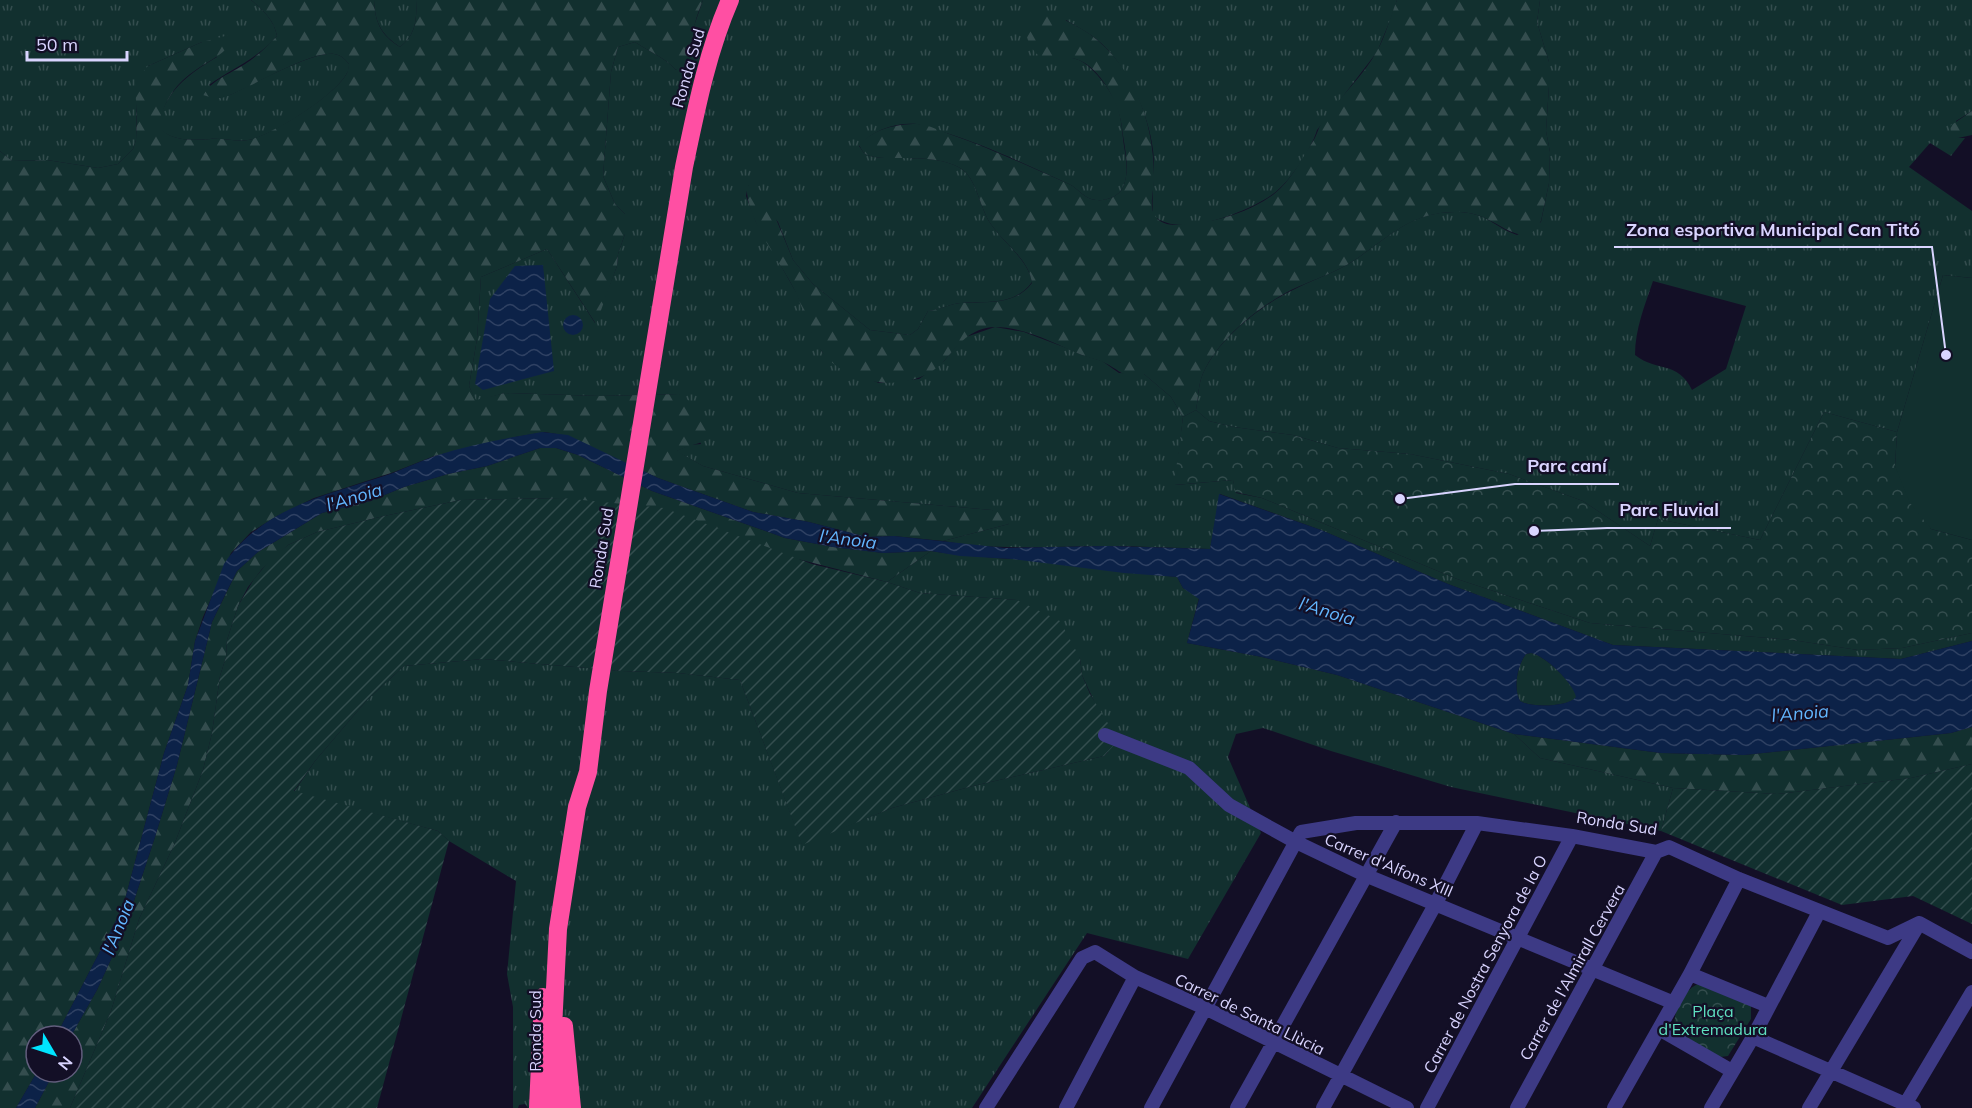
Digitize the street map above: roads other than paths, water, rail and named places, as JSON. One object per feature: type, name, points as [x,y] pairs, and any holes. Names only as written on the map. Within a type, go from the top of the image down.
[{"type":"highway","name":"Ronda Sud","points":[[555,1108],[553,1028],[558,929],[577,807],[588,772],[598,691],[664,280],[696,111],[711,51],[730,0]]},
{"type":"highway","points":[[538,1108],[540,1024],[550,901],[577,807]]},
{"type":"highway","points":[[572,1108],[564,1027],[577,807]]},
{"type":"street","name":"Carrer d'Alfons XIII","points":[[1105,735],[1189,768],[1229,805],[1296,842],[1365,875],[1674,1003]]},
{"type":"street","points":[[1237,1108],[1396,822]]},
{"type":"street","name":"Ronda Sud","points":[[1296,842],[1300,832],[1356,823],[1478,823],[1572,836],[1656,852],[1669,848],[1738,879],[1888,938],[1919,924]]},
{"type":"street","points":[[1323,1108],[1478,823]]},
{"type":"street","name":"Carrer de Nostra Senyora de la O","points":[[1427,1108],[1572,836]]},
{"type":"street","points":[[1151,1108],[1296,842]]},
{"type":"street","name":"Carrer de l'Almirall Cervera","points":[[1516,1108],[1656,852]]},
{"type":"street","points":[[1614,1108],[1690,974],[1738,879]]},
{"type":"street","points":[[1711,1108],[1753,1037],[1819,912]]},
{"type":"street","points":[[1809,1108],[1919,924],[1972,952]]},
{"type":"street","name":"Carrer de Santa Llùcia","points":[[986,1108],[1082,958],[1095,952],[1135,977],[1205,1008],[1407,1108]]},
{"type":"street","points":[[1690,974],[1768,1006]]},
{"type":"street","points":[[1066,1108],[1135,977]]},
{"type":"street","points":[[1753,1037],[1908,1106],[1972,992]]},
{"type":"street","points":[[1659,1029],[1732,1071]]},
{"type":"water","points":[[543,265],[554,371],[483,390],[475,384],[490,299],[515,266]]},
{"type":"water","points":[[573,315],[580,318],[583,325],[580,332],[573,335],[566,332],[563,325],[566,318]]},
{"type":"water","name":"l'Anoia","points":[[542,432],[568,435],[658,478],[753,512],[809,522],[867,537],[894,536],[1005,548],[1107,546],[1210,549],[1219,494],[1321,530],[1448,584],[1613,645],[1901,659],[1972,641],[1972,727],[1951,733],[1744,755],[1661,753],[1514,734],[1337,675],[1262,657],[1187,643],[1199,599],[1183,588],[1177,577],[1012,559],[960,556],[931,551],[883,553],[785,538],[652,491],[578,455],[556,448],[540,448],[487,466],[448,474],[404,487],[370,501],[322,513],[258,552],[237,571],[212,622],[177,765],[124,931],[97,990],[78,1024],[62,1024],[123,907],[164,753],[188,685],[195,641],[224,564],[240,544],[278,515],[322,496],[393,473],[435,456],[475,445]],"holes":[[[1531,653],[1544,659],[1565,678],[1576,697],[1558,705],[1532,705],[1520,701],[1516,684],[1520,665],[1526,654]]]},
{"type":"water","points":[[30,1084],[48,1084],[35,1108],[16,1108]]},
{"type":"place","name":"Zona esportiva Municipal Can Titó","points":[[1946,355]]},
{"type":"place","name":"Parc caní","points":[[1400,499]]},
{"type":"place","name":"Parc Fluvial","points":[[1534,531]]},
{"type":"park label","name":"Plaça d'Extremadura","points":[[1713,1020]]}]
